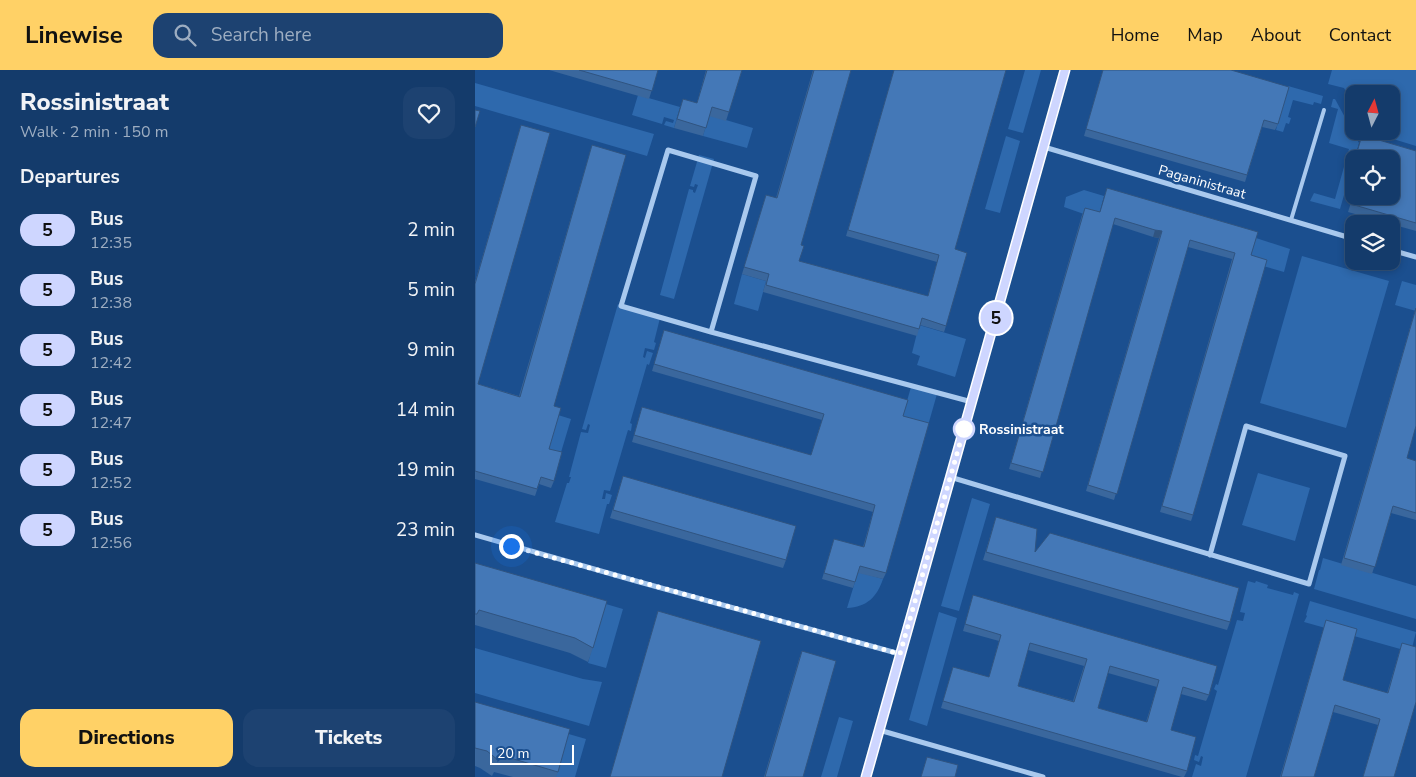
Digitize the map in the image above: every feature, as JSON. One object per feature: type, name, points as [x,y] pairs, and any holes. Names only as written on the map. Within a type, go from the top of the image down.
[{"type":"street","points":[[866,777],[1065,70]]},
{"type":"street","name":"Paganinistraat","points":[[1044,147],[1345,236]]},
{"type":"street","points":[[711,332],[756,176],[668,150],[621,306],[711,332],[972,402]]},
{"type":"street","points":[[1400,253],[1416,257]]},
{"type":"street","points":[[950,477],[1210,555],[1309,584],[1345,456],[1247,426],[1210,555]]},
{"type":"street","points":[[475,535],[900,654]]},
{"type":"street","points":[[879,730],[1043,777]]},
{"type":"lane","points":[[1291,220],[1324,110]]},
{"type":"shaded area","points":[[1025,70],[1041,70],[1023,133],[1008,129]]},
{"type":"shaded area","points":[[1332,70],[1416,70],[1416,146],[1396,140],[1400,140],[1400,85],[1345,85],[1345,90],[1328,84]]},
{"type":"shaded area","points":[[475,83],[654,134],[647,156],[475,106]]},
{"type":"shaded area","points":[[1288,86],[1323,96],[1321,104],[1314,102],[1313,105],[1293,100],[1288,117],[1291,118],[1289,124],[1286,123],[1283,132],[1276,130]]},
{"type":"shaded area","points":[[638,95],[680,107],[674,128],[664,125],[666,121],[673,123],[674,120],[664,117],[662,124],[632,115]]},
{"type":"shaded area","points":[[1333,99],[1335,99],[1345,117],[1345,140],[1357,140],[1359,143],[1357,150],[1349,150],[1329,143],[1338,109],[1331,107]]},
{"type":"shaded area","points":[[709,115],[753,128],[747,148],[703,136]]},
{"type":"shaded area","points":[[1006,136],[1020,141],[1000,213],[985,209]]},
{"type":"shaded area","points":[[699,155],[714,159],[674,299],[660,295],[689,189],[695,193],[698,185],[690,186]]},
{"type":"shaded area","points":[[1345,163],[1345,192],[1340,209],[1310,201],[1314,193],[1335,199]]},
{"type":"shaded area","points":[[1084,190],[1104,196],[1098,219],[1064,207],[1066,197]]},
{"type":"shaded area","points":[[1256,238],[1290,249],[1284,272],[1249,262]]},
{"type":"shaded area","points":[[1302,256],[1345,268],[1345,270],[1389,281],[1346,428],[1260,403]]},
{"type":"shaded area","points":[[742,274],[766,281],[758,311],[734,304]]},
{"type":"shaded area","points":[[1402,281],[1416,285],[1416,311],[1395,305]]},
{"type":"shaded area","points":[[618,304],[657,315],[660,318],[654,350],[645,348],[643,357],[645,358],[647,351],[653,353],[649,365],[647,364],[630,423],[632,424],[631,431],[628,430],[610,491],[604,490],[602,499],[605,499],[606,493],[612,495],[609,504],[607,504],[599,534],[555,522],[567,483],[569,483],[571,477],[569,477],[581,432],[588,433],[590,425],[588,424],[586,430],[582,429]]},
{"type":"shaded area","points":[[919,325],[966,339],[955,377],[917,365],[920,356],[912,353]]},
{"type":"shaded area","points":[[911,387],[937,394],[927,429],[901,422]]},
{"type":"shaded area","points":[[558,415],[571,419],[559,459],[547,456]]},
{"type":"shaded area","points":[[1258,473],[1310,488],[1295,541],[1242,525]]},
{"type":"shaded area","points":[[972,498],[990,504],[959,611],[941,606]]},
{"type":"shaded area","points":[[1323,558],[1416,586],[1416,619],[1314,589]]},
{"type":"shaded area","points":[[475,566],[623,609],[606,668],[588,663],[601,615]]},
{"type":"shaded area","points":[[858,572],[883,579],[878,591],[870,600],[860,606],[847,608]]},
{"type":"shaded area","points":[[1248,581],[1255,583],[1256,581],[1268,585],[1267,588],[1293,595],[1294,592],[1299,594],[1246,777],[1192,777],[1196,764],[1201,766],[1203,757],[1201,756],[1199,762],[1194,760],[1195,755],[1198,756],[1217,691],[1214,689],[1216,684],[1218,685],[1237,620],[1243,621],[1245,613],[1240,612]]},
{"type":"shaded area","points":[[1310,601],[1416,632],[1411,652],[1304,622]]},
{"type":"shaded area","points":[[939,612],[957,618],[927,726],[909,720]]},
{"type":"shaded area","points":[[475,648],[583,679],[602,682],[589,726],[475,693]]},
{"type":"shaded area","points":[[475,707],[586,739],[575,777],[555,777]]},
{"type":"shaded area","points":[[839,717],[853,721],[837,777],[821,777]]},
{"type":"building","points":[[579,70],[658,70],[652,91]]},
{"type":"building","points":[[707,70],[742,70],[729,112],[712,107],[706,128],[677,119],[683,99],[697,103]]},
{"type":"building","points":[[814,70],[851,70],[801,245],[804,246],[799,261],[928,296],[939,255],[848,230],[894,70],[1006,70],[955,249],[967,253],[946,326],[922,318],[919,329],[766,285],[769,274],[744,267],[766,195],[777,198]]},
{"type":"building","points":[[1103,70],[1231,70],[1289,87],[1278,124],[1264,120],[1247,175],[1086,129]]},
{"type":"building","points":[[475,110],[480,111],[475,127]]},
{"type":"building","points":[[521,125],[550,133],[478,384],[520,397],[592,145],[626,155],[554,406],[561,408],[549,449],[562,452],[554,481],[541,477],[537,489],[475,471],[475,284]]},
{"type":"building","points":[[1361,140],[1379,140],[1416,151],[1416,223],[1400,218],[1400,215],[1389,215],[1354,205],[1400,205],[1400,150],[1358,150]]},
{"type":"building","points":[[1107,188],[1258,232],[1251,255],[1267,260],[1193,515],[1162,506],[1235,253],[1190,240],[1117,494],[1088,485],[1162,231],[1115,218],[1043,472],[1011,463],[1085,208],[1100,212]]},
{"type":"building","points":[[1416,308],[1416,426],[1407,458],[1416,461],[1416,513],[1393,506],[1375,567],[1344,558]]},
{"type":"building","points":[[664,330],[908,400],[903,416],[929,423],[886,573],[860,566],[855,582],[824,573],[834,539],[864,547],[875,505],[634,435],[642,407],[811,455],[824,414],[654,364]]},
{"type":"building","points":[[623,476],[796,526],[786,560],[613,510]]},
{"type":"building","points":[[996,517],[1037,529],[1035,552],[1050,533],[1239,588],[1230,622],[986,552]]},
{"type":"building","points":[[475,563],[607,601],[593,648],[575,638],[479,610],[475,614]]},
{"type":"building","points":[[973,595],[1217,666],[1209,695],[1183,687],[1171,730],[1196,737],[1187,771],[943,701],[953,667],[989,677],[1001,635],[965,624]],"holes":[[[1030,643],[1087,659],[1074,702],[1018,686]],[[1110,666],[1159,680],[1147,722],[1098,708]]]},
{"type":"building","points":[[658,611],[761,641],[722,777],[610,777]]},
{"type":"building","points":[[1326,620],[1357,629],[1343,680],[1388,693],[1402,643],[1416,647],[1416,702],[1394,777],[1363,777],[1380,719],[1335,705],[1314,777],[1281,777]]},
{"type":"building","points":[[802,651],[836,661],[803,777],[765,777]]},
{"type":"building","points":[[475,702],[570,729],[558,772],[500,755],[498,760],[487,751],[475,748]]},
{"type":"building","points":[[927,757],[958,765],[955,777],[921,777]]},
{"type":"bus line","name":"5","points":[[866,777],[1065,70]]},
{"type":"place","name":"Rossinistraat","points":[[964,429]]},
{"type":"route","points":[[511,546],[900,654],[964,429]]}]
